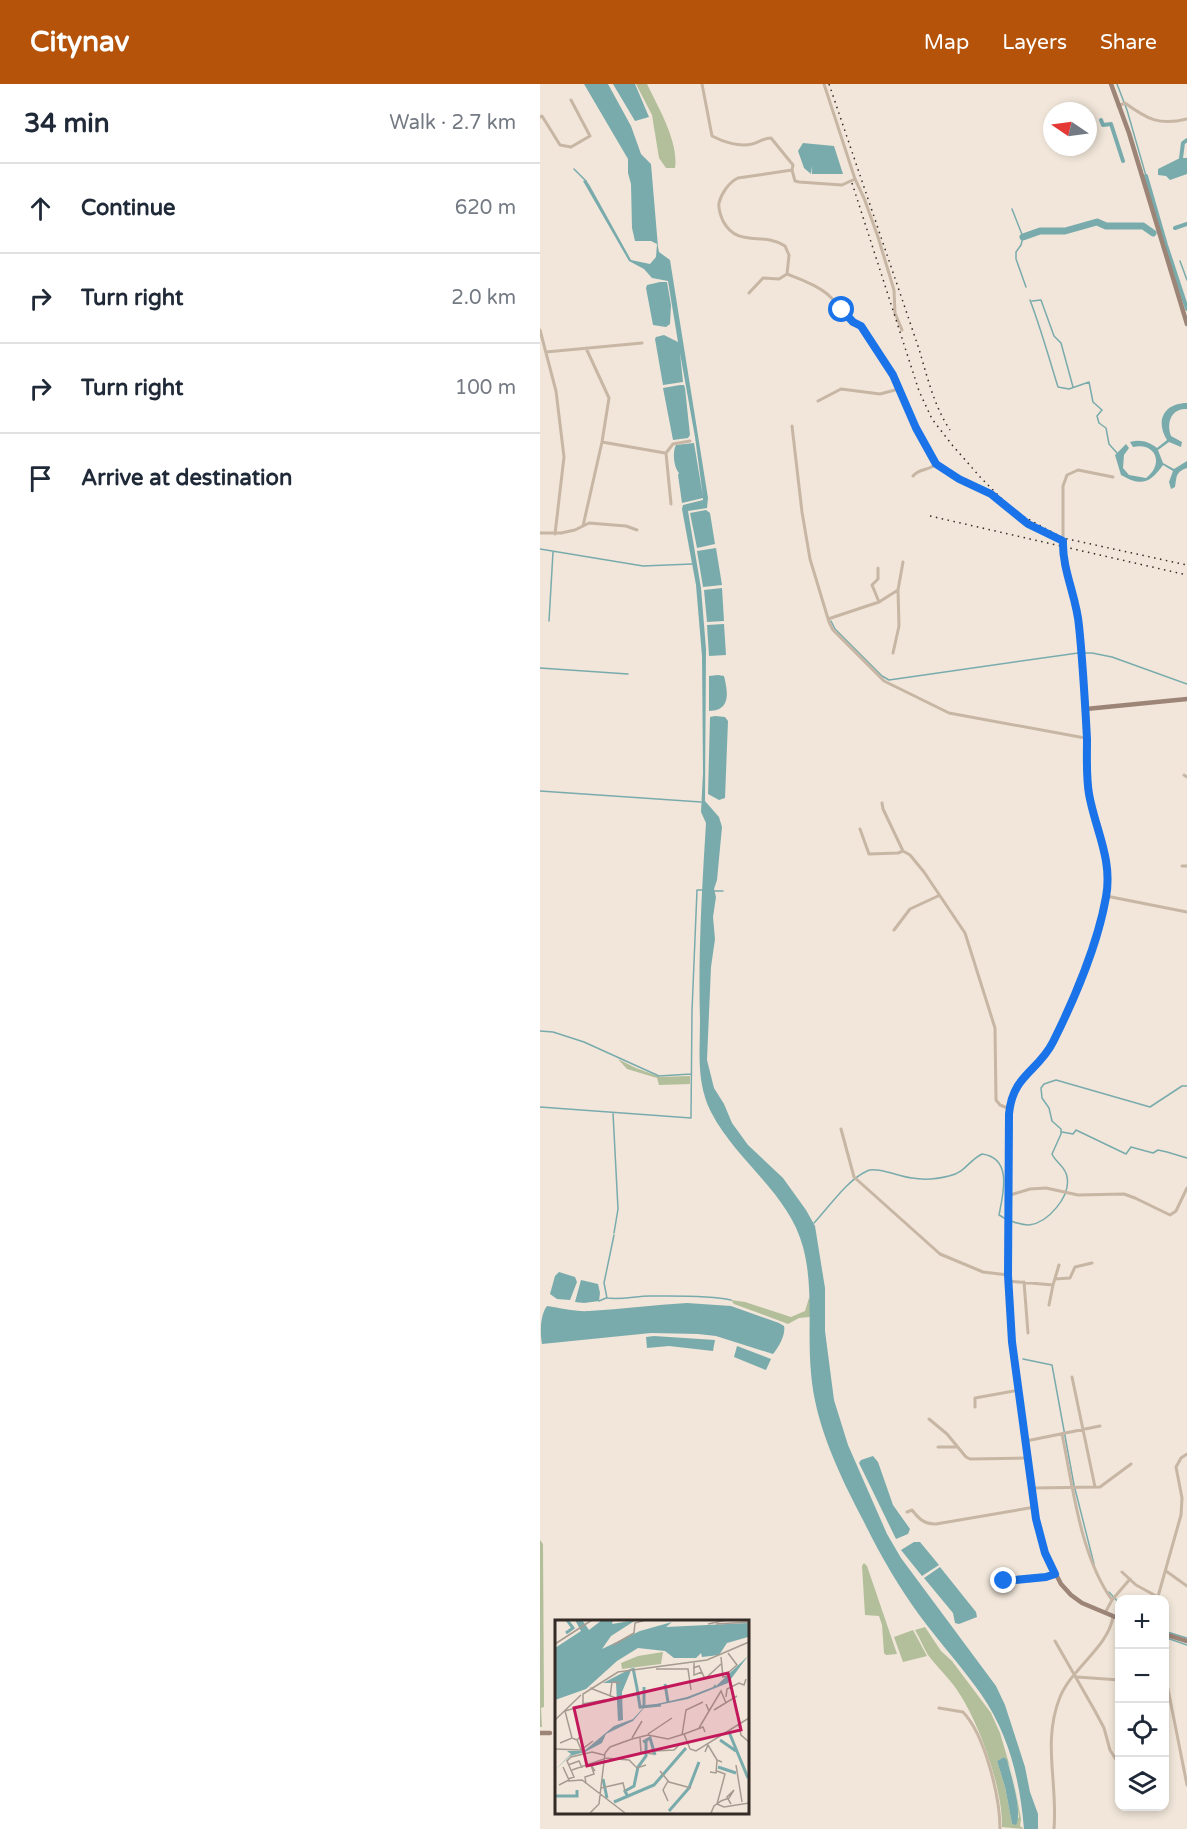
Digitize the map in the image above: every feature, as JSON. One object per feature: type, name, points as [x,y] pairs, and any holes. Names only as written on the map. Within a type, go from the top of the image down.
[{"type":"main road","points":[[1111,84],[1121,105],[1187,324]]},
{"type":"main road","points":[[1113,1617],[1082,1603],[1061,1584],[1045,1553],[1035,1507],[1012,1342],[1008,1278],[1010,1101],[1021,1078],[1047,1052],[1064,1018],[1089,956],[1106,896],[1105,849],[1089,795],[1086,709],[1187,699]]},
{"type":"main road","points":[[1169,1636],[1187,1641]]},
{"type":"main road","points":[[540,1733],[550,1733]]},
{"type":"street","points":[[702,84],[712,136],[732,143],[748,145],[764,138],[771,138],[793,165],[795,181],[842,185],[855,179]]},
{"type":"street","points":[[824,84],[884,258],[894,290],[895,313],[902,330]]},
{"type":"street","points":[[540,117],[542,116],[560,145],[571,147],[590,136],[571,100]]},
{"type":"street","points":[[1121,105],[1151,120],[1172,123],[1187,119]]},
{"type":"street","points":[[787,274],[789,255],[785,246],[767,239],[737,237],[723,220],[719,204],[721,195],[733,180],[792,170]]},
{"type":"street","points":[[749,293],[763,278],[779,279],[787,274]]},
{"type":"street","points":[[787,274],[826,293],[853,322],[861,326],[893,375],[916,428],[936,464],[965,483],[991,494],[1028,524],[1063,541]]},
{"type":"street","points":[[540,330],[542,346],[546,352],[556,391],[564,457],[555,534]]},
{"type":"street","points":[[546,352],[642,342]]},
{"type":"street","points":[[583,526],[602,442],[609,398],[586,348]]},
{"type":"street","points":[[818,401],[841,388],[880,394],[899,389]]},
{"type":"street","points":[[792,426],[810,559],[833,630],[884,681],[949,713],[1087,739]]},
{"type":"street","points":[[671,504],[666,453],[673,444],[690,441]]},
{"type":"street","points":[[602,442],[666,453]]},
{"type":"street","points":[[913,476],[920,470],[936,464]]},
{"type":"street","points":[[1086,709],[1079,623],[1064,554],[1063,486],[1067,475],[1078,470],[1113,477]]},
{"type":"street","points":[[540,533],[555,534],[589,523],[626,526],[637,530]]},
{"type":"street","points":[[893,653],[899,626],[898,590],[903,562]]},
{"type":"street","points":[[878,568],[878,579],[872,585],[879,602]]},
{"type":"street","points":[[828,620],[879,602],[898,590]]},
{"type":"street","points":[[882,803],[883,810],[903,851],[910,855],[924,872],[965,933],[995,1028],[996,1100],[1010,1109]]},
{"type":"street","points":[[860,829],[868,854],[903,851]]},
{"type":"street","points":[[1182,866],[1187,866]]},
{"type":"street","points":[[894,930],[910,909],[938,896]]},
{"type":"street","points":[[1106,896],[1187,912]]},
{"type":"street","points":[[841,1129],[854,1177],[940,1254],[983,1272],[1053,1286]]},
{"type":"street","points":[[1010,1195],[1030,1189],[1046,1188],[1078,1195],[1124,1194],[1170,1215],[1176,1211],[1187,1188]]},
{"type":"street","points":[[1055,1279],[1070,1278],[1075,1267],[1092,1263]]},
{"type":"street","points":[[1049,1305],[1059,1266]]},
{"type":"street","points":[[1024,1282],[1028,1333]]},
{"type":"street","points":[[1072,1377],[1095,1487]]},
{"type":"street","points":[[975,1407],[975,1398],[1018,1390]]},
{"type":"street","points":[[928,1419],[947,1434],[966,1457],[974,1460],[1028,1458]]},
{"type":"street","points":[[1026,1442],[1100,1426]]},
{"type":"street","points":[[1062,1434],[1090,1556],[1103,1587],[1112,1600]]},
{"type":"street","points":[[938,1447],[958,1447]]},
{"type":"street","points":[[1158,1595],[1181,1515],[1182,1498],[1176,1467],[1181,1458],[1187,1454]]},
{"type":"street","points":[[1032,1488],[1100,1487],[1131,1464]]},
{"type":"street","points":[[1182,1498],[1187,1500]]},
{"type":"street","points":[[907,1512],[912,1509],[921,1521],[936,1524],[1035,1507]]},
{"type":"street","points":[[1166,1571],[1187,1586]]},
{"type":"street","points":[[1002,1572],[1004,1581],[1055,1574]]},
{"type":"street","points":[[1122,1572],[1153,1595]]},
{"type":"street","points":[[1102,1612],[1130,1579]]},
{"type":"street","points":[[1054,1829],[1050,1743],[1054,1715],[1060,1698],[1106,1634],[1113,1617]]},
{"type":"street","points":[[1054,1641],[1104,1728],[1115,1758]]},
{"type":"street","points":[[1075,1675],[1115,1680]]},
{"type":"street","points":[[1169,1693],[1187,1785]]},
{"type":"street","points":[[939,1708],[963,1712],[973,1722],[996,1792],[1000,1829]]},
{"type":"green space","points":[[636,84],[647,84],[662,114],[674,147],[675,168],[666,168],[659,158],[652,115]]},
{"type":"green space","points":[[618,1059],[660,1077],[690,1076],[690,1084],[659,1085],[657,1078],[627,1069]]},
{"type":"green space","points":[[809,1298],[810,1317],[799,1318],[788,1324],[734,1304],[731,1300],[745,1302],[791,1317],[805,1311]]},
{"type":"green space","points":[[540,1540],[543,1544],[544,1707],[541,1708],[542,1727],[540,1727]]},
{"type":"green space","points":[[864,1563],[897,1654],[886,1655],[884,1653],[879,1616],[865,1615],[862,1566]]},
{"type":"green space","points":[[925,1627],[941,1651],[952,1661],[991,1713],[1000,1733],[1013,1777],[1021,1819],[1020,1826],[1024,1829],[1002,1827],[994,1774],[980,1735],[964,1701],[928,1655],[915,1630]],"holes":[[[1004,1757],[1014,1785],[1019,1817],[1012,1824],[997,1761]]]},
{"type":"green space","points":[[913,1630],[927,1656],[903,1662],[894,1637]]},
{"type":"water","points":[[584,84],[608,84],[631,126],[641,154],[651,164],[658,247],[659,252],[670,260],[708,498],[707,508],[688,511],[701,588],[706,649],[705,801],[719,817],[722,827],[717,880],[714,889],[716,897],[713,917],[715,939],[711,967],[707,1060],[714,1088],[732,1123],[748,1145],[783,1178],[815,1226],[825,1288],[825,1331],[834,1400],[848,1445],[887,1534],[901,1558],[996,1686],[1005,1705],[1025,1767],[1030,1792],[1038,1814],[1038,1829],[1024,1829],[1020,1793],[1012,1758],[991,1709],[897,1582],[846,1487],[823,1431],[813,1392],[808,1278],[803,1247],[786,1210],[722,1130],[706,1101],[701,1078],[700,1055],[700,971],[706,823],[701,812],[702,656],[696,585],[682,509],[683,505],[703,500],[703,498],[682,503],[679,473],[674,460],[676,445],[694,443],[703,497],[680,353],[683,382],[663,385],[655,339],[664,335],[678,342],[668,281],[652,278],[644,269],[629,261],[583,181],[586,180],[590,186],[631,260],[650,264],[656,257],[657,244],[651,241],[635,241],[632,228],[628,159]]},
{"type":"water","points":[[613,84],[635,84],[649,117],[635,121]]},
{"type":"water","points":[[803,143],[834,146],[843,174],[812,174],[812,166],[811,174],[804,168],[798,151]]},
{"type":"water","points":[[1180,158],[1187,158],[1187,174],[1170,180],[1166,176],[1158,175],[1158,169]]},
{"type":"water","points":[[667,282],[671,305],[670,324],[666,327],[653,325],[646,288],[647,285]]},
{"type":"water","points":[[684,385],[685,388],[690,435],[688,438],[673,440],[663,388]]},
{"type":"water","points":[[1187,403],[1187,409],[1177,411],[1171,417],[1169,426],[1171,436],[1182,442],[1181,447],[1169,442],[1158,450],[1163,463],[1174,469],[1187,461],[1187,468],[1178,473],[1175,487],[1171,489],[1169,482],[1173,471],[1163,465],[1154,476],[1145,481],[1135,481],[1121,475],[1115,455],[1126,444],[1129,448],[1124,455],[1123,468],[1129,475],[1146,478],[1152,472],[1155,466],[1155,455],[1147,448],[1133,447],[1130,442],[1145,442],[1157,448],[1167,440],[1162,426],[1164,414],[1172,406]]},
{"type":"water","points":[[706,510],[710,513],[715,544],[697,548],[690,513]]},
{"type":"water","points":[[716,548],[722,585],[703,587],[697,551]]},
{"type":"water","points":[[722,588],[724,621],[707,622],[704,590]]},
{"type":"water","points":[[724,624],[726,655],[709,656],[707,625]]},
{"type":"water","points":[[709,676],[724,676],[726,700],[721,708],[709,711]]},
{"type":"water","points":[[710,717],[725,717],[728,721],[725,798],[719,800],[708,794]]},
{"type":"water","points":[[559,1272],[575,1277],[577,1282],[570,1300],[557,1299],[550,1294],[555,1276]]},
{"type":"water","points":[[581,1280],[598,1284],[599,1301],[575,1302]]},
{"type":"water","points":[[687,1303],[731,1306],[779,1323],[784,1326],[783,1337],[773,1354],[716,1336],[698,1334],[651,1333],[542,1344],[541,1324],[547,1306],[584,1311]]},
{"type":"water","points":[[646,1337],[715,1340],[713,1351],[669,1346],[647,1348]]},
{"type":"water","points":[[737,1346],[771,1359],[766,1370],[734,1357]]},
{"type":"water","points":[[873,1456],[878,1462],[893,1505],[910,1529],[908,1534],[896,1539],[859,1463]]},
{"type":"water","points":[[914,1542],[920,1542],[939,1565],[922,1576],[901,1550]]},
{"type":"water","points":[[940,1567],[976,1612],[977,1617],[959,1624],[955,1623],[953,1613],[924,1578]]},
{"type":"water","points":[[1004,1757],[1007,1760],[1016,1793],[1018,1819],[1016,1825],[1012,1824],[997,1761]]},
{"type":"waterway","points":[[1117,84],[1146,176]]},
{"type":"waterway","points":[[1101,120],[1103,125],[1111,124],[1123,161]]},
{"type":"waterway","points":[[1181,158],[1183,143],[1187,140]]},
{"type":"waterway","points":[[574,169],[586,181]]},
{"type":"waterway","points":[[1146,176],[1187,309]]},
{"type":"waterway","points":[[1012,209],[1023,237],[1016,252],[1016,259],[1026,287]]},
{"type":"waterway","points":[[1023,237],[1040,231],[1065,231],[1097,222],[1106,226],[1143,226],[1153,233]]},
{"type":"waterway","points":[[1175,228],[1187,224]]},
{"type":"waterway","points":[[1180,261],[1187,280]]},
{"type":"waterway","points":[[1030,300],[1058,387],[1069,389],[1089,382],[1093,402],[1102,410],[1097,416],[1099,423],[1106,428],[1109,444],[1117,453]]},
{"type":"waterway","points":[[1032,301],[1041,300],[1054,336],[1061,343],[1073,387]]},
{"type":"waterway","points":[[540,549],[643,566],[692,564]]},
{"type":"waterway","points":[[549,621],[553,552]]},
{"type":"waterway","points":[[831,621],[835,629],[882,676],[889,680],[1078,653],[1092,653],[1112,657],[1187,684]]},
{"type":"waterway","points":[[540,668],[628,674]]},
{"type":"waterway","points":[[540,791],[701,802]]},
{"type":"waterway","points":[[540,1107],[691,1118],[692,1011],[697,890],[704,890]]},
{"type":"waterway","points":[[714,891],[723,891]]},
{"type":"waterway","points":[[540,1031],[553,1032],[584,1042],[659,1076],[691,1074]]},
{"type":"waterway","points":[[1011,1221],[1029,1225],[1044,1219],[1062,1200],[1067,1184],[1066,1174],[1052,1154],[1061,1129],[1052,1121],[1049,1108],[1042,1098],[1041,1088],[1044,1084],[1056,1080],[1150,1107],[1182,1086],[1187,1086]]},
{"type":"waterway","points":[[613,1113],[618,1209],[614,1233]]},
{"type":"waterway","points":[[1062,1132],[1073,1134],[1076,1130],[1126,1154],[1131,1147],[1153,1153],[1158,1150],[1187,1158]]},
{"type":"waterway","points":[[814,1223],[845,1187],[867,1171],[876,1170],[916,1179],[940,1178],[959,1172],[982,1154],[992,1157],[1002,1170],[1004,1188],[999,1215],[1006,1219]]},
{"type":"waterway","points":[[614,1235],[604,1283],[607,1298],[680,1296],[731,1300]]},
{"type":"waterway","points":[[599,1301],[606,1298]]},
{"type":"waterway","points":[[1023,1359],[1052,1365],[1074,1485],[1094,1564]]},
{"type":"waterway","points":[[1109,1592],[1115,1599]]},
{"type":"waterway","points":[[1169,1633],[1187,1638]]},
{"type":"waterway","points":[[1169,1639],[1187,1645]]},
{"type":"railway","points":[[829,84],[932,391],[950,430]]},
{"type":"railway","points":[[852,183],[919,391],[932,419],[981,478],[1015,512],[1063,538],[1187,565]]},
{"type":"railway","points":[[930,516],[1187,575]]},
{"type":"route","points":[[842,310],[853,322],[861,326],[893,375],[916,428],[936,464],[959,479],[991,494],[1028,524],[1063,541],[1079,623],[1086,709],[1089,795],[1105,849],[1106,896],[1089,956],[1064,1018],[1047,1052],[1021,1078],[1010,1101],[1009,1114],[1008,1299],[1012,1342],[1036,1519],[1045,1553],[1055,1574],[1004,1581]]}]
